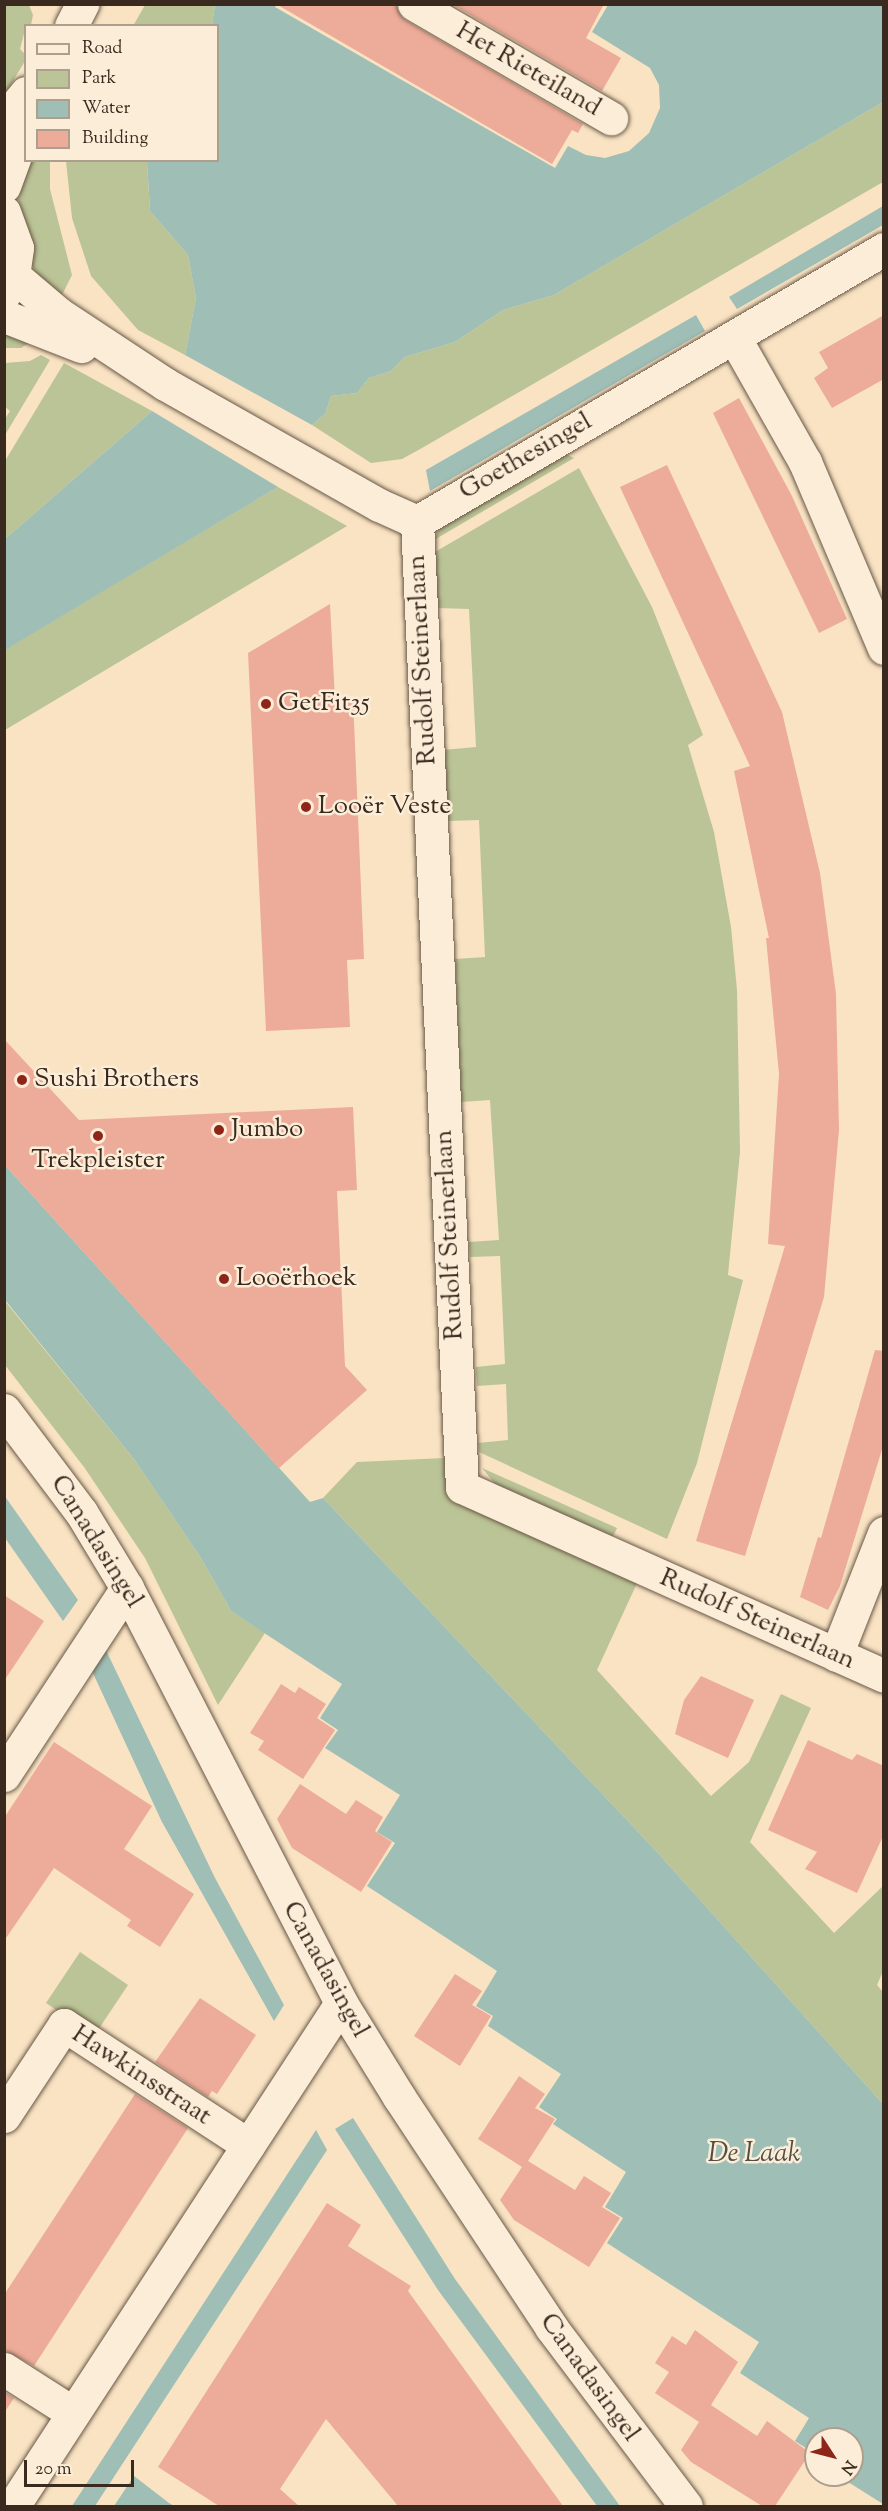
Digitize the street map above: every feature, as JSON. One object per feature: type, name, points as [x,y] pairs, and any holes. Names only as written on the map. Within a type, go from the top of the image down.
[{"type":"street","points":[[72,24],[82,4]]},
{"type":"street","name":"Het Rieteiland","points":[[414,4],[611,118]]},
{"type":"street","points":[[4,120],[24,95]]},
{"type":"street","points":[[4,186],[24,131]]},
{"type":"street","points":[[4,212],[17,248],[9,284],[165,384],[379,505],[417,522]]},
{"type":"street","name":"Goethesingel","points":[[417,522],[884,249]]},
{"type":"street","points":[[4,316],[48,331],[165,384]]},
{"type":"street","points":[[734,337],[805,462],[884,648]]},
{"type":"street","name":"Rudolf Steinerlaan","points":[[417,522],[462,1487],[884,1676]]},
{"type":"street","name":"Canadasingel","points":[[4,1410],[81,1512],[127,1588],[341,2003],[487,2235],[686,2506]]},
{"type":"street","points":[[836,1655],[884,1533]]},
{"type":"street","points":[[4,1775],[127,1588]]},
{"type":"street","points":[[13,2506],[341,2003]]},
{"type":"street","name":"Hawkinsstraat","points":[[4,2116],[64,2025],[248,2145]]},
{"type":"street","points":[[4,2369],[73,2413]]},
{"type":"green space","points":[[5,5],[29,5],[33,15],[31,24],[24,24],[20,49],[24,53],[24,63],[5,94]]},
{"type":"green space","points":[[145,5],[215,5],[212,24],[134,24]]},
{"type":"green space","points":[[883,102],[883,182],[422,448],[402,459],[371,463],[312,425],[325,414],[331,396],[357,393],[369,378],[391,371],[405,357],[455,342],[503,310],[554,295]]},
{"type":"green space","points":[[26,162],[50,162],[50,189],[72,275],[62,295],[36,273],[30,260],[18,198]]},
{"type":"green space","points":[[66,162],[147,162],[150,211],[188,255],[196,298],[185,355],[138,330],[91,276],[72,218]]},
{"type":"green space","points":[[4,330],[32,341],[21,348],[5,348]]},
{"type":"green space","points":[[41,355],[50,360],[5,435],[5,419],[10,411],[5,407],[5,363],[30,361]]},
{"type":"green space","points":[[64,363],[152,411],[5,539],[5,461]]},
{"type":"green space","points":[[562,452],[574,458],[434,540],[443,521]]},
{"type":"green space","points":[[579,468],[652,607],[703,735],[688,745],[714,832],[731,927],[737,990],[740,1152],[728,1275],[743,1280],[697,1463],[667,1539],[479,1452],[478,1443],[508,1440],[506,1384],[477,1386],[476,1367],[505,1364],[500,1256],[470,1257],[469,1242],[499,1240],[490,1100],[461,1102],[455,959],[485,957],[479,820],[448,821],[443,750],[476,747],[469,609],[437,608],[435,552]]},
{"type":"green space","points":[[278,487],[347,526],[5,730],[4,650]]},
{"type":"green space","points":[[4,1300],[134,1459],[201,1558],[231,1611],[265,1633],[218,1705],[145,1558],[84,1467],[5,1365]]},
{"type":"green space","points":[[445,1458],[447,1492],[638,1581],[597,1670],[711,1796],[749,1762],[781,1694],[811,1708],[750,1842],[834,1933],[883,1886],[883,1971],[877,1985],[883,1992],[883,2104],[657,1852],[323,1498],[357,1462]]},
{"type":"green space","points":[[482,1468],[617,1528],[612,1539],[496,1485]]},
{"type":"green space","points":[[80,1952],[128,1985],[94,2036],[46,2003]]},
{"type":"water","points":[[215,5],[276,5],[275,7],[555,168],[568,146],[586,155],[605,158],[629,151],[649,133],[660,108],[659,85],[650,68],[592,32],[608,5],[883,5],[883,102],[554,295],[503,310],[455,342],[405,357],[391,371],[369,378],[357,393],[331,396],[325,414],[312,425],[185,355],[196,298],[188,255],[150,211],[147,162],[219,162],[219,24],[212,24]]},
{"type":"water","points":[[883,206],[883,225],[737,309],[729,297]]},
{"type":"water","points":[[696,315],[705,331],[430,491],[426,470]]},
{"type":"water","points":[[152,411],[278,487],[5,650],[5,539]]},
{"type":"water","name":"De Laak","points":[[4,1164],[310,1502],[323,1498],[657,1852],[883,2104],[883,2504],[856,2487],[864,2487],[864,2427],[804,2427],[804,2447],[795,2441],[809,2418],[740,2373],[759,2342],[607,2243],[623,2218],[605,2207],[626,2172],[553,2124],[557,2119],[539,2107],[561,2074],[488,2026],[493,2016],[476,2006],[497,1971],[367,1886],[395,1843],[377,1832],[400,1795],[325,1748],[338,1730],[320,1718],[342,1684],[231,1611],[201,1558],[134,1459],[5,1300]]},
{"type":"water","points":[[4,1495],[78,1600],[63,1621],[5,1538]]},
{"type":"water","points":[[104,1646],[215,1878],[284,2005],[274,2021],[162,1822],[92,1671]]},
{"type":"water","points":[[353,2118],[455,2279],[620,2506],[597,2506],[438,2290],[335,2129]]},
{"type":"water","points":[[316,2130],[327,2150],[95,2506],[72,2506]]},
{"type":"water","points":[[134,2476],[169,2503],[174,2506],[114,2506]]},
{"type":"building","points":[[276,4],[395,4],[405,20],[583,124],[578,133],[572,130],[552,164]]},
{"type":"building","points":[[452,4],[604,4],[586,38],[621,58],[602,91]]},
{"type":"building","points":[[884,315],[884,379],[832,408],[814,378],[828,368],[819,352]]},
{"type":"building","points":[[739,398],[792,496],[847,619],[819,633],[713,413]]},
{"type":"building","points":[[667,465],[782,712],[820,873],[836,994],[839,1130],[824,1297],[745,1556],[696,1541],[785,1246],[768,1244],[779,1074],[766,938],[769,938],[734,771],[750,766],[620,487]]},
{"type":"building","name":"Looër Veste","points":[[330,604],[335,699],[353,698],[364,959],[347,960],[350,1027],[266,1031],[248,653]]},
{"type":"building","name":"Looërhoek","points":[[4,1039],[79,1120],[353,1107],[357,1190],[337,1191],[345,1366],[367,1390],[279,1468],[4,1164]]},
{"type":"building","points":[[875,1350],[884,1351],[884,1443],[840,1586],[828,1610],[800,1597],[818,1537],[821,1538]]},
{"type":"building","points":[[4,1595],[44,1621],[4,1681]]},
{"type":"building","points":[[701,1676],[754,1700],[728,1758],[675,1734],[684,1700]]},
{"type":"building","points":[[281,1684],[295,1693],[299,1687],[326,1704],[317,1718],[335,1730],[303,1779],[258,1750],[264,1741],[250,1733]]},
{"type":"building","points":[[808,1740],[852,1760],[857,1754],[884,1766],[884,1834],[857,1893],[805,1869],[817,1852],[768,1830]]},
{"type":"building","points":[[54,1742],[152,1806],[124,1849],[194,1894],[160,1947],[127,1926],[131,1920],[54,1868],[4,1941],[4,1818]]},
{"type":"building","points":[[300,1784],[346,1814],[356,1800],[383,1817],[375,1831],[392,1842],[361,1892],[292,1848],[277,1819]]},
{"type":"building","points":[[455,1974],[482,1991],[472,2005],[491,2016],[460,2066],[414,2036]]},
{"type":"building","points":[[200,1998],[256,2035],[217,2094],[212,2091],[208,2097],[155,2062]]},
{"type":"building","points":[[519,2076],[545,2094],[535,2108],[555,2119],[528,2161],[575,2190],[584,2176],[611,2193],[602,2207],[620,2218],[589,2267],[514,2220],[500,2200],[522,2167],[478,2139]]},
{"type":"building","points":[[135,2094],[188,2128],[34,2366],[4,2350],[4,2295]]},
{"type":"building","points":[[327,2203],[361,2225],[348,2246],[411,2286],[408,2291],[563,2506],[398,2506],[326,2419],[280,2489],[299,2506],[219,2506],[158,2467]]},
{"type":"building","points":[[695,2330],[738,2362],[711,2405],[757,2436],[767,2421],[804,2449],[804,2462],[775,2506],[762,2506],[691,2462],[681,2450],[699,2422],[655,2393],[669,2372],[655,2363],[672,2336],[686,2345]]},
{"type":"building","points":[[4,2392],[14,2398],[4,2413]]},
{"type":"place","name":"GetFit35","points":[[266,704]]},
{"type":"place","name":"Looër Veste","points":[[306,807]]},
{"type":"place","name":"Sushi Brothers","points":[[22,1080]]},
{"type":"place","name":"Jumbo","points":[[219,1130]]},
{"type":"place","name":"Trekpleister","points":[[98,1136]]},
{"type":"place","name":"Looërhoek","points":[[224,1279]]}]
